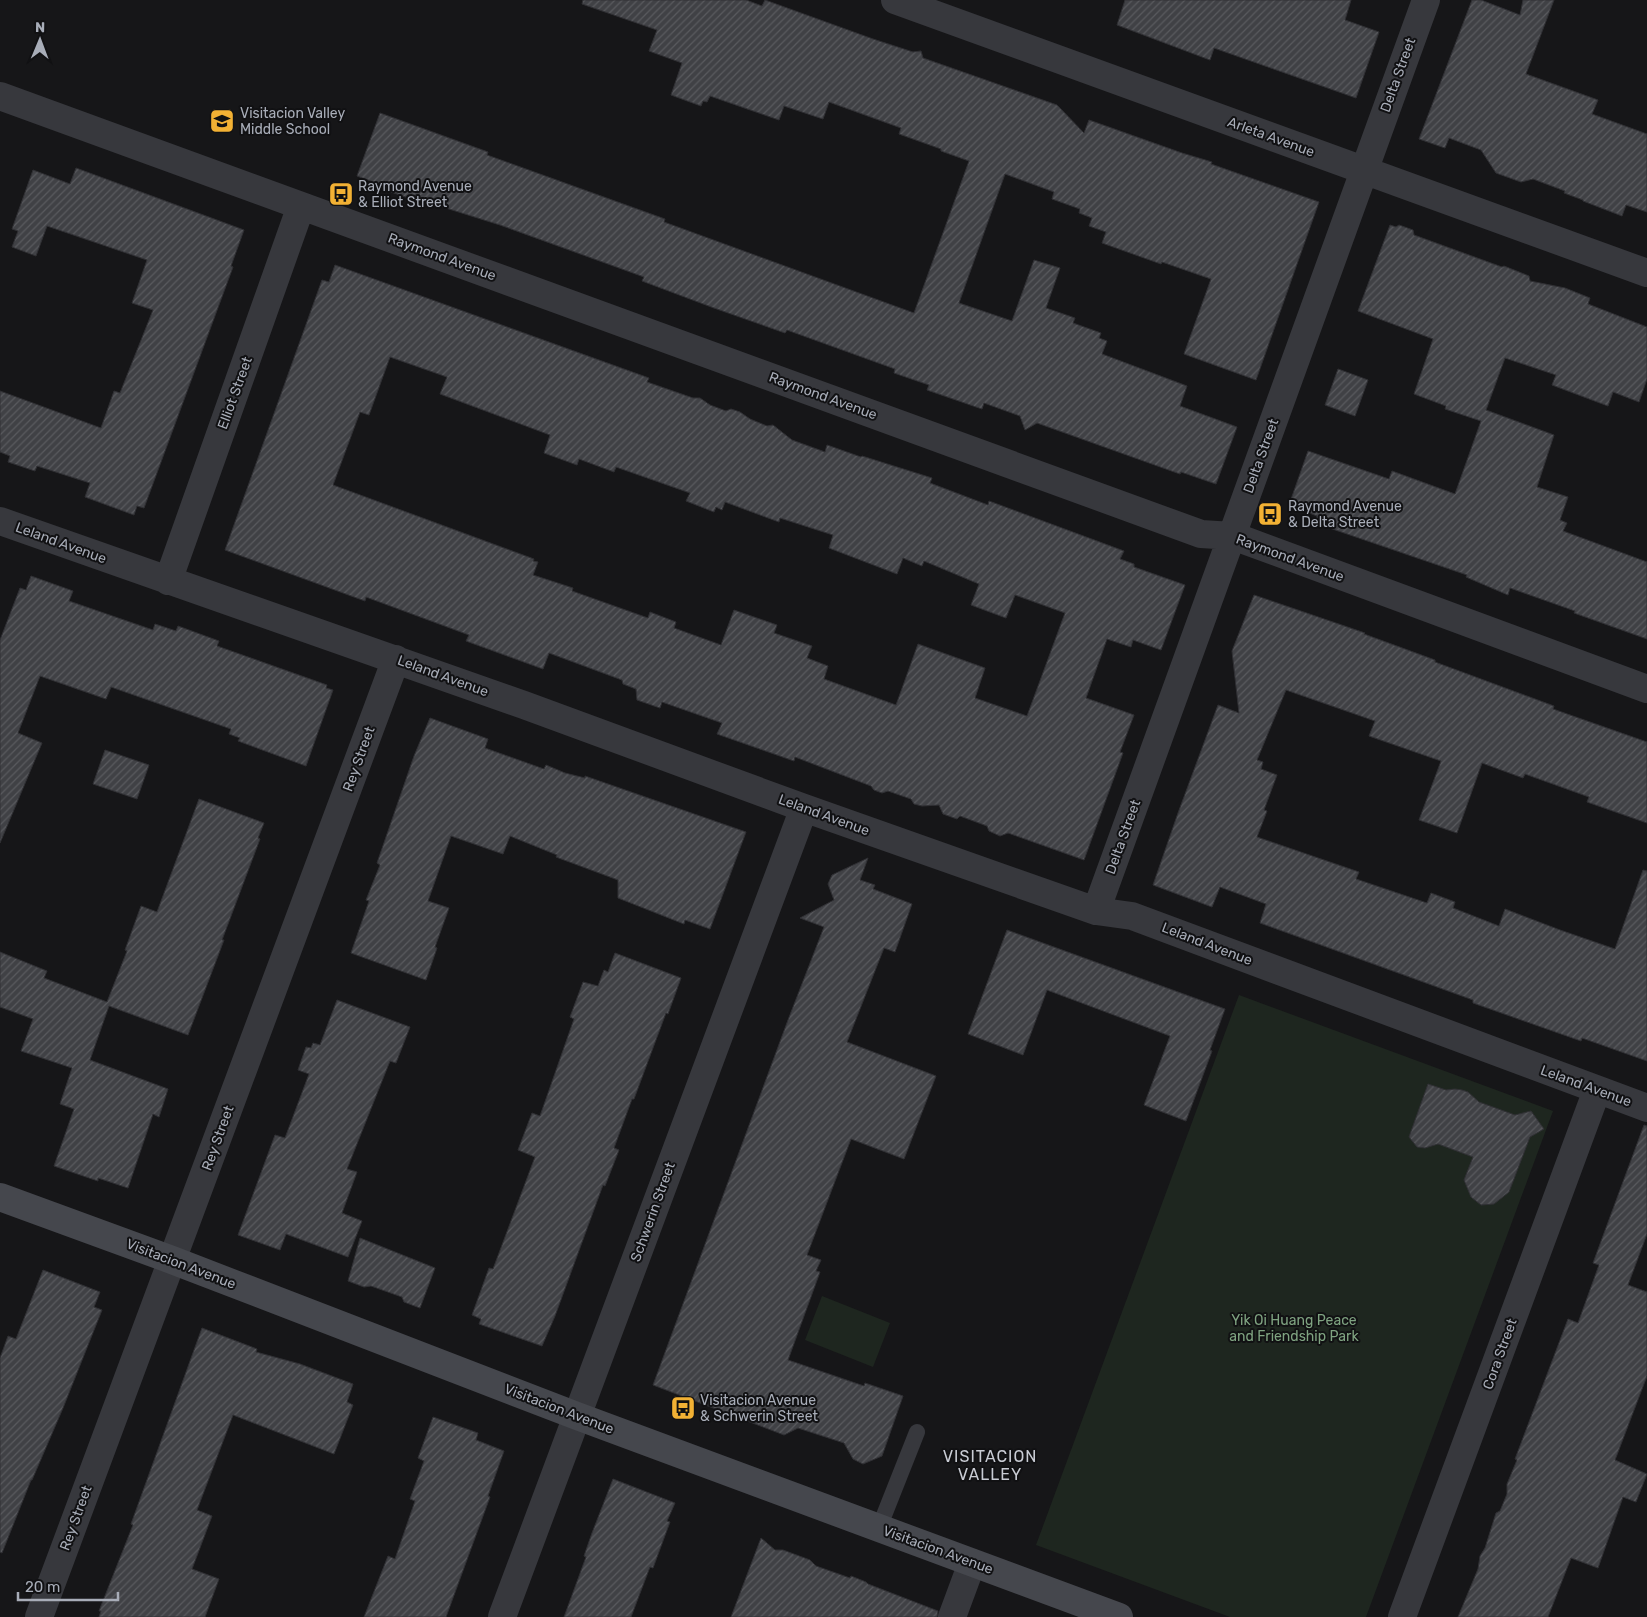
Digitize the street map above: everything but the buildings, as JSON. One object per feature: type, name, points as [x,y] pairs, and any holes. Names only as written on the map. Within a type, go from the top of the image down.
[{"type":"street","name":"Arleta Avenue","points":[[895,0],[1647,272]]},
{"type":"street","name":"Delta Street","points":[[1096,911],[1426,0]]},
{"type":"street","name":"Raymond Avenue","points":[[0,96],[1201,534],[1233,536],[1647,689]]},
{"type":"street","name":"Elliot Street","points":[[168,581],[302,206]]},
{"type":"street","name":"Leland Avenue","points":[[0,521],[396,660],[804,808],[1096,911],[1132,916],[1647,1108]]},
{"type":"street","name":"Rey Street","points":[[39,1617],[396,660]]},
{"type":"street","name":"Schwerin Street","points":[[502,1617],[804,808]]},
{"type":"street","name":"Cora Street","points":[[1402,1617],[1597,1090]]},
{"type":"street","name":"Visitacion Avenue","points":[[0,1197],[172,1260],[577,1416],[1119,1617]]},
{"type":"street","points":[[952,1617],[972,1563]]},
{"type":"lane","points":[[879,1528],[917,1432]]},
{"type":"green space","name":"Yik Oi Huang Peace and Friendship Park","points":[[1239,995],[1553,1111],[1366,1617],[1230,1617],[1036,1545]]},
{"type":"green space","points":[[822,1296],[890,1323],[873,1367],[805,1340]]},
{"type":"place","name":"Visitacion Valley Middle School","points":[[222,121]]},
{"type":"place","name":"Raymond Avenue & Elliot Street","points":[[341,194]]},
{"type":"place","name":"Raymond Avenue & Delta Street","points":[[1270,514]]},
{"type":"place","name":"Visitacion Avenue & Schwerin Street","points":[[683,1408]]},
{"type":"district","name":"VISITACION VALLEY","points":[[990,1465]]}]
